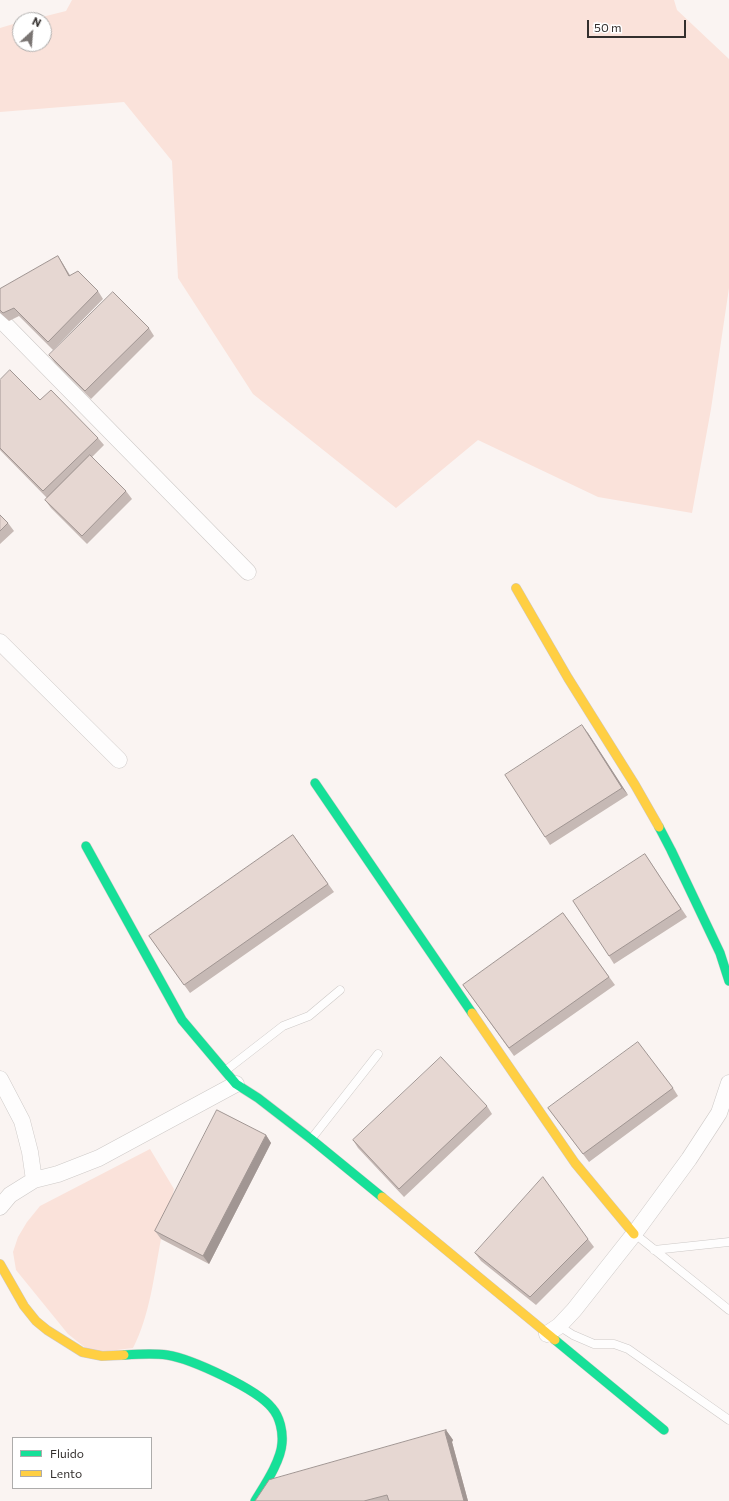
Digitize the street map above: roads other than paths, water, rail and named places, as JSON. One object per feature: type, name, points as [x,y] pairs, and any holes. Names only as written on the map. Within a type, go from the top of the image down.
[{"type":"street","points":[[0,319],[248,572]]},
{"type":"street","points":[[516,588],[568,678],[635,785],[671,850],[720,953],[729,981]]},
{"type":"street","points":[[0,642],[119,760]]},
{"type":"street","points":[[315,783],[575,1163],[634,1234]]},
{"type":"street","points":[[86,846],[182,1020],[224,1072],[236,1084],[258,1098],[311,1138],[553,1330],[664,1430]]},
{"type":"street","points":[[0,1079],[22,1121],[30,1152],[34,1180]]},
{"type":"street","points":[[553,1330],[634,1234],[689,1159],[719,1113],[729,1083]]},
{"type":"street","points":[[0,1207],[10,1195],[34,1180],[58,1174],[99,1158],[236,1084]]},
{"type":"street","points":[[0,1264],[5,1276],[23,1304],[41,1326],[82,1352],[100,1356],[117,1356],[139,1353],[161,1354],[178,1357],[193,1362],[256,1394],[273,1408],[281,1427],[282,1446],[271,1472],[255,1501]]},
{"type":"lane","points":[[224,1072],[283,1026],[309,1016],[340,990]]},
{"type":"lane","points":[[311,1138],[378,1054]]},
{"type":"lane","points":[[634,1234],[729,1310]]},
{"type":"lane","points":[[654,1250],[729,1242]]},
{"type":"lane","points":[[553,1330],[573,1335],[594,1344],[614,1344],[628,1349],[729,1420]]}]
